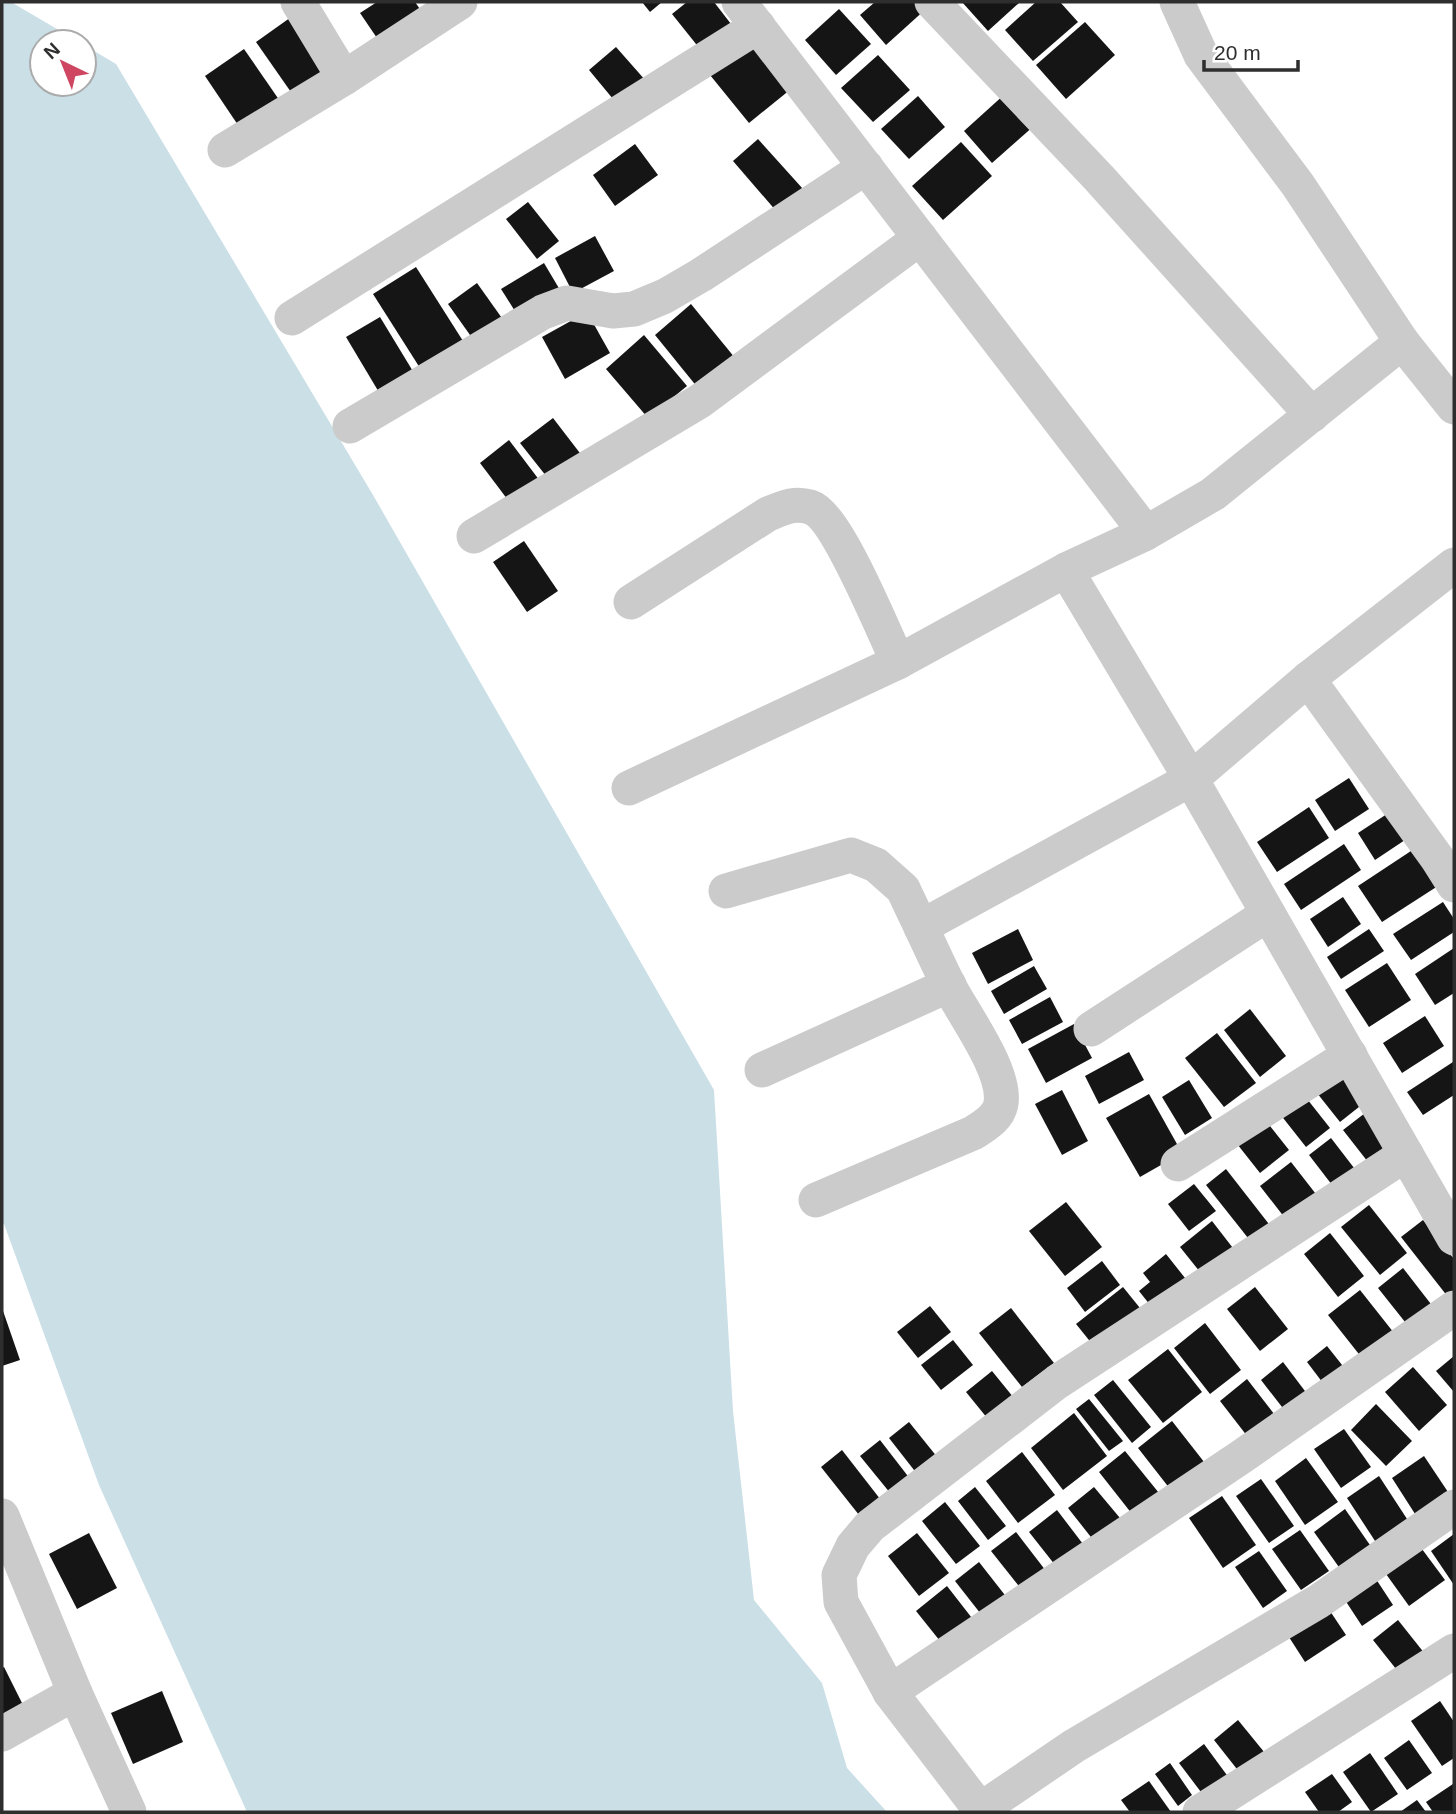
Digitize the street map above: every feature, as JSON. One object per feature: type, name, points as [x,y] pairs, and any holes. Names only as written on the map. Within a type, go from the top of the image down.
[{"type":"street","points":[[298,2],[344,78]]},
{"type":"street","points":[[225,150],[344,78],[460,2]]},
{"type":"street","points":[[932,2],[1099,178],[1312,415]]},
{"type":"street","points":[[1177,2],[1200,55],[1298,185],[1402,342],[1454,407]]},
{"type":"street","points":[[292,318],[748,14],[1146,533]]},
{"type":"street","points":[[351,426],[542,312],[567,303],[613,311],[634,309],[666,296],[866,167]]},
{"type":"street","points":[[474,536],[700,401],[920,237]]},
{"type":"street","points":[[629,788],[898,663],[1066,570],[1146,533],[1213,494],[1402,342]]},
{"type":"street","points":[[631,602],[768,514],[792,504],[813,508],[829,522],[841,543],[898,663]]},
{"type":"street","points":[[921,927],[1191,779],[1308,679],[1454,565]]},
{"type":"street","points":[[1066,570],[1191,779],[1454,1238]]},
{"type":"street","points":[[1308,679],[1449,862]]},
{"type":"street","points":[[726,891],[851,855],[876,865],[903,890],[1001,1084],[1001,1105],[991,1121],[973,1133],[816,1200]]},
{"type":"street","points":[[1091,1029],[1268,914]]},
{"type":"street","points":[[762,1070],[949,985]]},
{"type":"street","points":[[1178,1164],[1350,1055]]},
{"type":"street","points":[[1406,1154],[1057,1382],[870,1526],[853,1546],[839,1575],[841,1602],[890,1692],[981,1811],[1074,1746],[1319,1601],[1454,1507]]},
{"type":"street","points":[[890,1692],[1241,1457],[1454,1308]]},
{"type":"street","points":[[2,1516],[75,1693],[129,1812]]},
{"type":"street","points":[[1199,1812],[1454,1651]]},
{"type":"street","points":[[2,1734],[75,1693]]},
{"type":"shaded area","points":[[2,2],[11,2],[55,28],[28,28],[28,98],[98,98],[98,53],[116,64],[373,495],[714,1090],[733,1411],[754,1600],[822,1683],[847,1768],[887,1812],[247,1812],[99,1485],[2,1224]]},
{"type":"building","points":[[377,2],[415,2],[422,12],[379,41],[360,13]]},
{"type":"building","points":[[642,2],[662,2],[650,12]]},
{"type":"building","points":[[687,2],[714,2],[731,24],[700,49],[672,14]]},
{"type":"building","points":[[875,2],[921,2],[927,8],[886,45],[860,15]]},
{"type":"building","points":[[962,2],[1020,2],[988,31]]},
{"type":"building","points":[[1036,2],[1060,2],[1078,22],[1033,61],[1005,30]]},
{"type":"building","points":[[839,9],[871,44],[836,75],[805,40]]},
{"type":"building","points":[[294,15],[331,67],[293,95],[256,42]]},
{"type":"building","points":[[1085,22],[1115,55],[1066,99],[1036,65]]},
{"type":"building","points":[[752,41],[791,89],[749,123],[710,75]]},
{"type":"building","points":[[616,47],[646,81],[618,105],[589,70]]},
{"type":"building","points":[[244,49],[282,104],[242,131],[205,76]]},
{"type":"building","points":[[878,55],[910,90],[873,122],[841,88]]},
{"type":"building","points":[[1006,93],[1035,125],[992,163],[964,131]]},
{"type":"building","points":[[918,96],[945,127],[909,159],[881,129]]},
{"type":"building","points":[[758,139],[803,189],[777,212],[733,161]]},
{"type":"building","points":[[961,142],[992,176],[943,220],[912,186]]},
{"type":"building","points":[[635,144],[658,175],[615,206],[593,175]]},
{"type":"building","points":[[528,202],[559,241],[537,259],[506,219]]},
{"type":"building","points":[[595,236],[614,271],[573,293],[555,258]]},
{"type":"building","points":[[544,263],[560,290],[518,316],[501,289]]},
{"type":"building","points":[[416,267],[463,341],[420,368],[373,294]]},
{"type":"building","points":[[477,283],[504,321],[475,342],[448,304]]},
{"type":"building","points":[[691,304],[735,358],[698,388],[655,335]]},
{"type":"building","points":[[587,312],[610,353],[565,379],[542,337]]},
{"type":"building","points":[[380,317],[414,373],[380,394],[346,337]]},
{"type":"building","points":[[644,335],[687,386],[648,418],[606,369]]},
{"type":"building","points":[[553,418],[586,461],[554,486],[520,443]]},
{"type":"building","points":[[509,440],[543,485],[514,508],[480,463]]},
{"type":"building","points":[[524,541],[558,591],[527,612],[493,562]]},
{"type":"building","points":[[1349,778],[1369,809],[1335,831],[1315,800]]},
{"type":"building","points":[[1309,807],[1329,838],[1277,872],[1257,842]]},
{"type":"building","points":[[1393,810],[1411,836],[1375,860],[1358,833]]},
{"type":"building","points":[[1344,844],[1361,870],[1301,910],[1284,884]]},
{"type":"building","points":[[1417,847],[1441,884],[1382,922],[1358,886]]},
{"type":"building","points":[[1343,897],[1361,924],[1328,947],[1310,919]]},
{"type":"building","points":[[1443,902],[1454,919],[1454,932],[1411,960],[1393,934]]},
{"type":"building","points":[[1018,929],[1033,960],[988,984],[972,953]]},
{"type":"building","points":[[1369,929],[1384,951],[1341,979],[1327,957]]},
{"type":"building","points":[[1454,948],[1454,993],[1435,1005],[1415,974]]},
{"type":"building","points":[[1387,963],[1411,1000],[1369,1027],[1345,990]]},
{"type":"building","points":[[1034,966],[1047,989],[1004,1014],[991,991]]},
{"type":"building","points":[[1050,997],[1063,1022],[1022,1044],[1009,1020]]},
{"type":"building","points":[[1250,1009],[1286,1056],[1260,1077],[1224,1030]]},
{"type":"building","points":[[1425,1016],[1444,1046],[1402,1073],[1383,1043]]},
{"type":"building","points":[[1074,1024],[1092,1058],[1046,1083],[1028,1049]]},
{"type":"building","points":[[1217,1033],[1256,1083],[1224,1107],[1185,1058]]},
{"type":"building","points":[[1129,1052],[1144,1080],[1099,1104],[1085,1076]]},
{"type":"building","points":[[1453,1062],[1454,1095],[1423,1115],[1407,1092]]},
{"type":"building","points":[[1338,1069],[1364,1103],[1340,1122],[1313,1088]]},
{"type":"building","points":[[1189,1080],[1212,1118],[1185,1135],[1162,1097]]},
{"type":"building","points":[[1062,1090],[1088,1141],[1062,1155],[1035,1104]]},
{"type":"building","points":[[1300,1090],[1330,1128],[1306,1147],[1276,1109]]},
{"type":"building","points":[[1149,1094],[1182,1153],[1140,1177],[1106,1118]]},
{"type":"building","points":[[1369,1110],[1401,1151],[1375,1171],[1343,1130]]},
{"type":"building","points":[[1259,1112],[1289,1150],[1260,1173],[1230,1135]]},
{"type":"building","points":[[1331,1138],[1361,1177],[1339,1194],[1309,1155]]},
{"type":"building","points":[[1291,1162],[1319,1198],[1288,1222],[1260,1186]]},
{"type":"building","points":[[1226,1169],[1272,1228],[1252,1243],[1206,1185]]},
{"type":"building","points":[[1194,1184],[1216,1211],[1189,1231],[1168,1204]]},
{"type":"building","points":[[1066,1202],[1102,1247],[1065,1276],[1029,1231]]},
{"type":"building","points":[[1369,1205],[1407,1253],[1380,1275],[1341,1227]]},
{"type":"building","points":[[1423,1220],[1454,1259],[1454,1292],[1448,1297],[1401,1237]]},
{"type":"building","points":[[1212,1221],[1236,1252],[1204,1277],[1180,1247]]},
{"type":"building","points":[[1330,1233],[1364,1276],[1338,1297],[1304,1254]]},
{"type":"building","points":[[1166,1254],[1189,1283],[1154,1310],[1139,1291],[1150,1282],[1143,1273]]},
{"type":"building","points":[[1102,1261],[1120,1285],[1085,1312],[1067,1288]]},
{"type":"building","points":[[1403,1268],[1434,1308],[1409,1327],[1378,1288]]},
{"type":"building","points":[[1123,1287],[1144,1313],[1097,1350],[1076,1324]]},
{"type":"building","points":[[1255,1287],[1288,1329],[1260,1351],[1227,1309]]},
{"type":"building","points":[[1360,1290],[1394,1333],[1362,1358],[1328,1315]]},
{"type":"building","points":[[930,1306],[951,1332],[918,1358],[897,1332]]},
{"type":"building","points":[[2,1308],[20,1360],[2,1366]]},
{"type":"building","points":[[1011,1308],[1054,1363],[1022,1387],[979,1333]]},
{"type":"building","points":[[1205,1323],[1241,1370],[1210,1394],[1174,1348]]},
{"type":"building","points":[[953,1340],[973,1365],[941,1390],[921,1365]]},
{"type":"building","points":[[1327,1346],[1350,1375],[1329,1391],[1307,1362]]},
{"type":"building","points":[[1168,1349],[1202,1392],[1163,1423],[1128,1380]]},
{"type":"building","points":[[1454,1356],[1454,1392],[1436,1371]]},
{"type":"building","points":[[1283,1362],[1311,1399],[1289,1416],[1261,1380]]},
{"type":"building","points":[[1413,1367],[1447,1405],[1419,1431],[1385,1392]]},
{"type":"building","points":[[992,1371],[1018,1403],[992,1424],[966,1392]]},
{"type":"building","points":[[1247,1379],[1278,1419],[1251,1441],[1220,1401]]},
{"type":"building","points":[[1113,1380],[1151,1427],[1132,1443],[1094,1395]]},
{"type":"building","points":[[1089,1399],[1123,1441],[1109,1451],[1076,1409]]},
{"type":"building","points":[[1376,1404],[1412,1441],[1386,1466],[1351,1430]]},
{"type":"building","points":[[1074,1413],[1107,1456],[1063,1490],[1031,1448]]},
{"type":"building","points":[[1172,1421],[1208,1467],[1174,1494],[1138,1448]]},
{"type":"building","points":[[909,1422],[942,1463],[921,1479],[889,1438]]},
{"type":"building","points":[[1344,1429],[1371,1467],[1341,1488],[1314,1449]]},
{"type":"building","points":[[880,1440],[914,1484],[895,1499],[860,1456]]},
{"type":"building","points":[[842,1450],[884,1504],[863,1520],[821,1467]]},
{"type":"building","points":[[1125,1451],[1163,1498],[1136,1519],[1099,1472]]},
{"type":"building","points":[[1022,1452],[1055,1495],[1018,1523],[986,1481]]},
{"type":"building","points":[[1424,1456],[1450,1495],[1417,1517],[1392,1478]]},
{"type":"building","points":[[1306,1458],[1338,1502],[1305,1525],[1275,1481]]},
{"type":"building","points":[[1379,1476],[1409,1522],[1377,1544],[1347,1498]]},
{"type":"building","points":[[1261,1479],[1294,1526],[1269,1543],[1236,1496]]},
{"type":"building","points":[[975,1487],[1006,1526],[988,1540],[958,1501]]},
{"type":"building","points":[[1094,1487],[1125,1524],[1098,1546],[1068,1508]]},
{"type":"building","points":[[1222,1496],[1256,1545],[1223,1568],[1189,1518]]},
{"type":"building","points":[[945,1502],[980,1546],[956,1564],[922,1521]]},
{"type":"building","points":[[1345,1509],[1372,1548],[1341,1570],[1314,1532]]},
{"type":"building","points":[[1057,1510],[1086,1548],[1059,1570],[1029,1532]]},
{"type":"building","points":[[1300,1530],[1329,1571],[1301,1590],[1272,1549]]},
{"type":"building","points":[[1016,1532],[1046,1571],[1022,1590],[991,1551]]},
{"type":"building","points":[[89,1533],[117,1588],[77,1609],[49,1554]]},
{"type":"building","points":[[917,1533],[949,1573],[919,1596],[888,1556]]},
{"type":"building","points":[[1454,1534],[1454,1585],[1431,1551]]},
{"type":"building","points":[[1416,1541],[1445,1580],[1409,1606],[1381,1567]]},
{"type":"building","points":[[1259,1551],[1287,1591],[1263,1608],[1235,1567]]},
{"type":"building","points":[[979,1562],[1008,1599],[984,1618],[955,1581]]},
{"type":"building","points":[[1374,1576],[1393,1605],[1362,1626],[1343,1597]]},
{"type":"building","points":[[947,1586],[975,1622],[944,1646],[916,1611]]},
{"type":"building","points":[[1328,1608],[1346,1635],[1305,1662],[1287,1634]]},
{"type":"building","points":[[1398,1620],[1429,1659],[1404,1679],[1373,1640]]},
{"type":"building","points":[[4,1667],[26,1711],[2,1724],[2,1668]]},
{"type":"building","points":[[162,1691],[183,1742],[133,1764],[111,1713]]},
{"type":"building","points":[[1440,1701],[1454,1722],[1454,1758],[1442,1766],[1411,1721]]},
{"type":"building","points":[[1238,1720],[1269,1758],[1244,1778],[1214,1740]]},
{"type":"building","points":[[1409,1740],[1432,1773],[1407,1790],[1384,1758]]},
{"type":"building","points":[[1204,1744],[1232,1782],[1207,1800],[1179,1763]]},
{"type":"building","points":[[1370,1753],[1398,1794],[1371,1812],[1343,1772]]},
{"type":"building","points":[[1170,1763],[1192,1795],[1178,1806],[1155,1774]]},
{"type":"building","points":[[1332,1774],[1352,1802],[1338,1812],[1319,1812],[1305,1792]]},
{"type":"building","points":[[1149,1781],[1171,1812],[1130,1812],[1121,1800]]},
{"type":"building","points":[[1453,1784],[1454,1812],[1433,1812],[1426,1802]]},
{"type":"building","points":[[1417,1800],[1426,1812],[1400,1812]]}]
